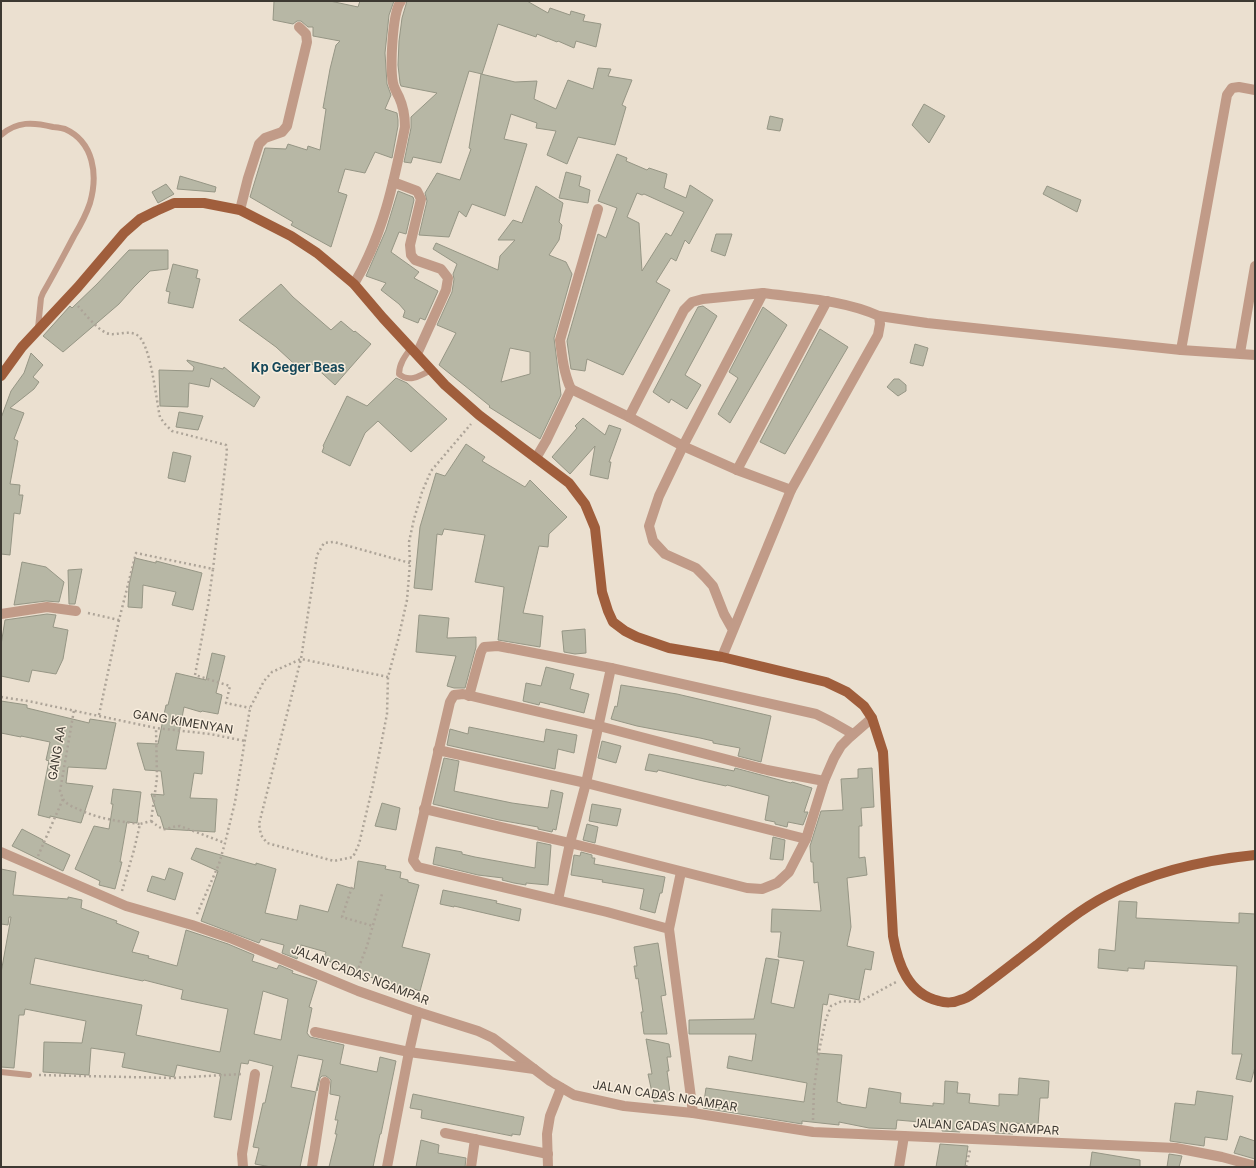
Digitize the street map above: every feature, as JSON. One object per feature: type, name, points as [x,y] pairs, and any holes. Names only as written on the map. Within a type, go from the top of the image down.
[{"type":"main road","points":[[1,376],[22,347],[69,297],[124,233],[140,219],[174,203],[204,203],[240,210],[291,236],[317,253],[354,284],[445,385],[479,415],[569,483],[585,504],[595,528],[602,592],[613,622],[625,631],[637,637],[669,648],[722,657],[826,682],[846,692],[864,706],[872,718],[883,752],[893,936],[897,955],[906,977],[916,990],[930,999],[943,1002],[959,1001],[974,993],[1077,914],[1106,896],[1157,874],[1235,857],[1255,855]]},
{"type":"street","points":[[354,284],[378,235],[384,218],[402,144],[405,122],[403,107],[393,79],[394,33],[397,11],[401,1]]},
{"type":"street","points":[[240,210],[259,144],[265,138],[282,132],[287,126],[307,42],[306,34],[299,27]]},
{"type":"street","points":[[1182,350],[1227,95],[1232,88],[1239,87],[1255,90]]},
{"type":"street","points":[[393,182],[417,191],[421,199],[410,245],[411,255],[415,260],[441,269],[445,272],[448,278],[446,290],[414,351]]},
{"type":"street","points":[[598,209],[560,340],[567,380],[572,389],[683,446],[737,470],[791,490]]},
{"type":"street","points":[[1240,353],[1253,294],[1255,266]]},
{"type":"street","points":[[629,417],[684,310],[692,302],[703,299],[763,292],[827,301],[879,316],[927,323],[1182,350],[1255,355]]},
{"type":"street","points":[[733,630],[724,614],[713,586],[706,577],[696,568],[665,554],[653,541],[649,526],[659,496],[683,446],[763,292]]},
{"type":"street","points":[[737,470],[827,301]]},
{"type":"street","points":[[722,657],[791,490],[878,334],[880,324],[879,316]]},
{"type":"street","points":[[536,458],[572,389]]},
{"type":"street","points":[[1,614],[47,607],[76,611]]},
{"type":"street","points":[[469,696],[481,652],[484,647],[498,646],[611,668],[816,714],[853,734]]},
{"type":"street","points":[[558,900],[570,843],[586,783],[611,668]]},
{"type":"street","points":[[669,929],[558,900],[418,867],[413,860],[438,750],[450,702],[454,695],[462,694],[598,726],[767,770],[824,781]]},
{"type":"street","points":[[424,809],[570,843],[747,888],[762,889],[777,883],[790,872],[806,839],[824,781],[834,758],[841,746],[872,718]]},
{"type":"street","points":[[438,750],[586,783],[806,839]]},
{"type":"street","name":"JALAN CADAS NGAMPAR","points":[[1,852],[118,902],[230,938],[351,987],[418,1012],[472,1029],[493,1038],[514,1052],[534,1069],[561,1088],[574,1095],[624,1106],[693,1113],[813,1132],[1176,1148],[1222,1157],[1255,1166]]},
{"type":"street","points":[[681,872],[669,929],[693,1113]]},
{"type":"street","points":[[387,1167],[418,1012]]},
{"type":"street","points":[[315,1032],[409,1052],[534,1069]]},
{"type":"street","points":[[243,1167],[242,1154],[255,1074]]},
{"type":"street","points":[[312,1167],[325,1082]]},
{"type":"street","points":[[548,1167],[547,1134],[550,1116],[561,1088]]},
{"type":"street","points":[[445,1133],[548,1154]]},
{"type":"street","points":[[899,1167],[904,1136]]},
{"type":"street","points":[[471,1167],[475,1139]]},
{"type":"lane","points":[[1,135],[16,125],[27,122],[64,129],[80,140],[88,149],[92,164],[93,184],[90,203],[84,219],[43,293],[41,298],[38,330]]},
{"type":"lane","points":[[414,351],[402,360],[398,369],[399,374],[406,379],[412,379],[431,370]]},
{"type":"lane","points":[[1,1072],[29,1075]]},
{"type":"path","points":[[69,297],[102,331],[109,334],[132,333],[139,336],[143,341],[150,361],[160,417],[172,431],[226,445],[227,451],[213,569],[195,675],[230,686],[226,703],[250,708]]},
{"type":"path","points":[[410,563],[334,542],[324,543],[317,555],[301,659],[259,824],[260,835],[267,843],[334,861],[353,857],[359,844],[373,785],[387,714],[388,677],[407,600],[410,563],[409,542],[414,519],[422,492],[431,471],[479,415]]},
{"type":"path","points":[[99,715],[119,620],[136,553],[213,569]]},
{"type":"path","points":[[76,611],[119,620]]},
{"type":"path","points":[[245,741],[250,708],[264,681],[272,672],[301,659],[388,677]]},
{"type":"path","name":"GANG KIMENYAN","points":[[1,697],[74,710],[156,728],[210,734],[245,741],[235,802],[225,843],[218,864],[192,925]]},
{"type":"path","name":"GANG AA","points":[[74,710],[60,791],[63,799],[67,804],[88,814],[107,820],[140,824]]},
{"type":"path","points":[[151,821],[157,778],[156,728]]},
{"type":"path","name":"GANG AA","points":[[34,866],[63,799]]},
{"type":"path","points":[[118,902],[134,850],[140,824],[151,821]]},
{"type":"path","points":[[151,821],[161,829],[166,830],[175,826],[180,826],[225,843]]},
{"type":"path","points":[[352,887],[342,917],[373,926]]},
{"type":"path","points":[[351,987],[373,926],[382,894]]},
{"type":"path","points":[[813,1132],[814,1089],[819,1051],[826,1019],[831,1006],[842,1001],[860,1002],[906,977]]},
{"type":"path","points":[[29,1075],[179,1078],[255,1074]]},
{"type":"building","points":[[274,1],[330,1],[358,7],[360,1],[394,1],[389,15],[385,53],[387,84],[391,95],[385,109],[397,113],[398,120],[392,158],[375,152],[365,173],[345,169],[338,192],[347,195],[331,247],[291,225],[293,222],[250,197],[265,148],[286,149],[288,144],[307,150],[308,146],[320,150],[326,109],[323,108],[330,69],[336,45],[340,41],[313,36],[313,27],[308,27],[301,21],[297,21],[293,24],[273,20]]},
{"type":"building","points":[[407,1],[527,1],[548,13],[550,8],[570,15],[571,11],[585,15],[583,21],[601,24],[596,47],[576,41],[574,48],[537,34],[536,37],[498,24],[482,74],[469,71],[441,163],[413,157],[411,163],[404,162],[411,128],[411,117],[437,93],[401,86],[400,83],[398,65],[399,41],[402,18]]},
{"type":"building","points":[[598,68],[611,69],[608,76],[632,80],[622,105],[626,107],[615,145],[578,137],[567,164],[547,155],[556,131],[536,128],[537,123],[511,114],[504,139],[527,144],[505,216],[472,204],[466,217],[459,211],[449,237],[419,235],[427,201],[425,193],[437,173],[460,180],[471,149],[469,148],[481,74],[515,82],[537,81],[534,99],[556,109],[568,80],[593,89]]},
{"type":"building","points":[[924,104],[945,116],[929,143],[912,125]]},
{"type":"building","points":[[770,116],[783,119],[780,131],[767,129]]},
{"type":"building","points":[[617,154],[627,158],[626,161],[647,170],[649,168],[667,174],[664,188],[686,198],[690,185],[713,200],[689,244],[685,240],[676,261],[671,258],[656,282],[670,290],[623,375],[587,359],[585,371],[571,369],[567,341],[598,234],[606,238],[617,208],[598,201]],"holes":[[[637,193],[642,195],[644,194],[684,212],[671,236],[666,233],[642,271],[639,223],[627,217]]]},
{"type":"building","points":[[566,172],[581,176],[579,186],[590,190],[588,203],[559,198]]},
{"type":"building","points":[[180,176],[216,187],[215,192],[177,189]]},
{"type":"building","points":[[166,184],[174,194],[158,203],[152,192]]},
{"type":"building","points":[[536,186],[563,203],[559,222],[562,225],[559,240],[549,255],[566,262],[572,274],[554,338],[561,395],[540,439],[489,407],[490,406],[439,365],[456,333],[437,325],[452,292],[454,279],[453,274],[457,264],[433,249],[436,243],[498,270],[500,256],[515,240],[498,240],[513,220],[522,223]],"holes":[[[510,348],[530,352],[530,374],[501,382]]]},
{"type":"building","points":[[1047,186],[1081,200],[1077,212],[1043,194]]},
{"type":"building","points":[[398,191],[413,197],[414,200],[406,234],[399,232],[391,252],[419,272],[414,278],[438,291],[425,320],[420,318],[418,323],[403,317],[405,311],[399,304],[381,290],[386,283],[366,276],[386,230]]},
{"type":"building","points":[[716,234],[732,234],[725,256],[711,251]]},
{"type":"building","points":[[129,250],[168,250],[168,269],[150,271],[119,304],[63,352],[43,336],[70,306],[72,308]]},
{"type":"building","points":[[173,264],[198,270],[196,278],[200,279],[193,308],[168,303],[170,292],[166,291]]},
{"type":"building","points":[[281,284],[293,297],[331,330],[341,321],[371,344],[335,385],[312,364],[303,372],[276,347],[239,320]]},
{"type":"building","points":[[703,306],[717,316],[685,375],[701,385],[687,409],[671,399],[669,403],[653,392],[698,307]]},
{"type":"building","points":[[763,307],[787,325],[730,423],[718,414],[738,378],[729,372]]},
{"type":"building","points":[[820,329],[848,347],[785,454],[760,442]]},
{"type":"building","points":[[915,344],[928,348],[923,366],[910,363]]},
{"type":"building","points":[[31,353],[43,365],[33,377],[39,382],[34,389],[10,408],[24,413],[14,439],[18,441],[10,484],[20,485],[19,495],[23,495],[20,514],[14,513],[10,555],[1,554],[1,418],[11,391],[24,373]]},
{"type":"building","points":[[187,360],[223,369],[224,367],[260,397],[254,407],[211,378],[209,387],[189,383],[188,407],[160,406],[159,370],[193,371],[194,367]]},
{"type":"building","points":[[396,378],[407,383],[447,419],[411,452],[378,421],[365,433],[350,466],[322,452],[323,446],[347,396],[367,406]]},
{"type":"building","points":[[894,379],[899,379],[906,385],[906,391],[898,396],[887,387]]},
{"type":"building","points":[[179,412],[203,416],[198,430],[176,427]]},
{"type":"building","points":[[583,418],[605,435],[609,425],[621,429],[609,462],[611,462],[608,479],[590,475],[595,446],[570,474],[552,457],[577,428],[575,426]]},
{"type":"building","points":[[466,444],[485,457],[482,461],[525,487],[530,480],[567,517],[549,534],[548,547],[539,546],[523,613],[543,616],[540,647],[498,640],[504,587],[475,582],[485,535],[444,529],[442,535],[437,534],[432,590],[414,588],[420,527],[436,473],[445,476]]},
{"type":"building","points":[[173,452],[191,456],[185,482],[168,478]]},
{"type":"building","points":[[135,558],[156,563],[156,561],[202,573],[193,610],[172,605],[176,592],[143,585],[142,608],[128,607],[129,585]]},
{"type":"building","points":[[22,562],[46,567],[64,582],[59,602],[46,601],[14,605]]},
{"type":"building","points":[[82,569],[75,604],[69,604],[68,570]]},
{"type":"building","points":[[47,614],[56,615],[53,627],[68,630],[63,659],[56,674],[32,670],[29,682],[1,676],[1,645],[5,620]]},
{"type":"building","points":[[419,615],[449,618],[447,638],[476,637],[476,647],[465,688],[454,688],[447,686],[456,656],[416,652]]},
{"type":"building","points":[[585,629],[586,653],[575,654],[564,652],[562,631]]},
{"type":"building","points":[[212,653],[225,656],[216,693],[222,695],[218,714],[201,712],[184,707],[176,750],[204,752],[202,774],[194,773],[190,798],[217,799],[215,832],[164,829],[151,794],[164,795],[161,771],[145,770],[137,743],[158,744],[166,705],[168,705],[176,673],[206,680]]},
{"type":"building","points":[[546,667],[574,674],[570,689],[589,694],[584,713],[540,702],[539,705],[523,701],[526,683],[541,686]]},
{"type":"building","points":[[621,685],[677,694],[771,716],[761,762],[738,756],[740,748],[611,719],[615,706],[617,707]]},
{"type":"building","points":[[1,701],[27,705],[27,708],[89,723],[90,719],[116,723],[106,769],[68,767],[66,783],[93,786],[81,823],[50,816],[50,818],[38,815],[49,761],[46,760],[50,742],[1,733]]},
{"type":"building","points":[[469,727],[544,742],[546,729],[577,735],[574,753],[558,749],[555,769],[447,745],[450,729],[468,734]]},
{"type":"building","points":[[602,741],[621,746],[616,763],[598,758]]},
{"type":"building","points":[[649,754],[734,771],[735,768],[812,788],[804,812],[808,812],[803,825],[788,822],[787,827],[765,820],[769,796],[658,770],[657,772],[645,770]]},
{"type":"building","points":[[444,758],[459,761],[454,791],[512,803],[548,808],[551,790],[563,793],[556,830],[553,829],[552,832],[538,829],[538,827],[499,820],[433,804]]},
{"type":"building","points":[[872,768],[874,807],[861,808],[862,826],[859,826],[859,858],[865,857],[867,875],[847,878],[851,927],[847,946],[874,952],[871,970],[865,969],[859,1000],[829,994],[827,1005],[823,1004],[817,1053],[842,1055],[837,1102],[866,1108],[869,1088],[901,1093],[900,1103],[933,1106],[933,1103],[944,1104],[945,1081],[958,1082],[957,1093],[970,1094],[969,1103],[999,1106],[999,1094],[1018,1095],[1019,1078],[1049,1081],[1048,1098],[1040,1098],[1038,1125],[1014,1123],[1013,1134],[995,1133],[996,1123],[968,1121],[961,1122],[960,1132],[942,1131],[943,1124],[897,1120],[896,1129],[869,1128],[839,1122],[839,1125],[802,1121],[802,1124],[703,1108],[706,1088],[804,1102],[807,1083],[727,1068],[729,1056],[752,1061],[756,1034],[689,1034],[689,1020],[754,1019],[766,958],[779,960],[771,1003],[794,1008],[804,961],[778,957],[781,932],[771,932],[772,909],[821,911],[818,882],[814,883],[813,862],[811,862],[810,846],[821,811],[843,810],[841,779],[858,778],[858,769]]},
{"type":"building","points":[[113,789],[141,792],[137,823],[127,822],[120,862],[122,862],[115,889],[99,885],[100,881],[75,869],[94,826],[109,829],[113,804],[111,804]]},
{"type":"building","points":[[382,803],[400,808],[396,830],[375,826]]},
{"type":"building","points":[[592,804],[621,809],[617,826],[589,821]]},
{"type":"building","points":[[587,824],[598,827],[595,843],[583,840]]},
{"type":"building","points":[[22,829],[43,840],[43,842],[70,855],[63,871],[12,846]]},
{"type":"building","points":[[773,837],[785,840],[783,860],[770,859]]},
{"type":"building","points":[[537,842],[551,845],[548,885],[526,883],[526,885],[514,883],[502,880],[503,878],[478,875],[433,864],[436,847],[462,852],[462,854],[475,857],[535,868]]},
{"type":"building","points":[[196,848],[256,865],[256,863],[276,869],[265,913],[297,920],[300,905],[328,912],[337,884],[354,889],[358,861],[386,866],[385,869],[401,872],[400,878],[419,885],[402,947],[430,954],[420,991],[414,989],[413,994],[398,990],[386,983],[323,959],[326,952],[301,945],[297,959],[282,953],[284,945],[261,939],[259,943],[201,921],[218,871],[191,859]]},
{"type":"building","points":[[581,852],[592,855],[592,858],[595,858],[594,864],[665,877],[662,893],[660,893],[655,913],[640,909],[644,889],[571,875],[574,855],[580,856]]},
{"type":"building","points":[[169,868],[183,873],[175,900],[147,891],[152,876],[165,880]]},
{"type":"building","points":[[1,869],[16,872],[13,895],[68,899],[68,897],[82,900],[81,908],[117,921],[116,923],[139,932],[132,952],[149,956],[148,958],[177,966],[186,930],[228,944],[254,955],[252,961],[277,969],[279,965],[293,971],[292,973],[317,981],[309,1007],[312,1008],[307,1033],[310,1037],[344,1045],[340,1064],[377,1072],[380,1057],[396,1061],[373,1167],[329,1167],[337,1134],[335,1134],[338,1120],[335,1120],[340,1096],[330,1094],[331,1080],[326,1076],[322,1076],[320,1078],[316,1091],[323,1060],[298,1055],[291,1087],[316,1092],[300,1167],[271,1167],[255,1164],[259,1148],[253,1147],[273,1066],[249,1060],[248,1064],[241,1063],[231,1120],[214,1117],[221,1074],[177,1065],[174,1077],[122,1067],[125,1053],[91,1048],[89,1075],[43,1072],[44,1042],[82,1043],[86,1021],[25,1009],[24,1015],[19,1015],[14,1068],[1,1067],[1,973],[11,917],[9,917],[8,925],[1,924]],"holes":[[[35,958],[144,980],[183,990],[181,999],[228,1009],[220,1052],[136,1035],[142,1005],[30,984]],[[263,991],[288,999],[281,1040],[254,1034]]]},
{"type":"building","points":[[443,890],[497,901],[496,903],[521,909],[519,921],[440,904]]},
{"type":"building","points":[[1119,901],[1137,902],[1136,918],[1239,923],[1239,913],[1255,914],[1255,1067],[1251,1082],[1236,1079],[1242,1054],[1232,1054],[1237,966],[1145,961],[1144,969],[1128,968],[1128,971],[1098,968],[1099,949],[1115,951]]},
{"type":"building","points":[[658,943],[666,995],[661,996],[667,1034],[644,1034],[641,1012],[643,1012],[638,978],[636,979],[634,966],[637,966],[634,947]]},
{"type":"building","points":[[646,1039],[669,1044],[671,1057],[667,1057],[669,1071],[667,1071],[671,1100],[654,1102],[648,1074],[652,1074]]},
{"type":"building","points":[[1197,1091],[1233,1096],[1227,1140],[1205,1137],[1204,1146],[1170,1141],[1175,1103],[1195,1105]]},
{"type":"building","points":[[413,1094],[524,1117],[520,1135],[512,1134],[512,1136],[421,1118],[422,1110],[410,1108]]},
{"type":"building","points":[[1240,1136],[1255,1141],[1255,1159],[1234,1153]]},
{"type":"building","points":[[421,1140],[439,1145],[438,1153],[466,1158],[465,1167],[416,1167]]},
{"type":"building","points":[[940,1144],[968,1146],[965,1167],[936,1167]]},
{"type":"building","points":[[1092,1152],[1140,1160],[1140,1167],[1090,1167]]},
{"type":"building","points":[[1169,1154],[1182,1156],[1179,1167],[1167,1167]]},
{"type":"district","name":"Kp Geger Beas","points":[[298,367]]}]
